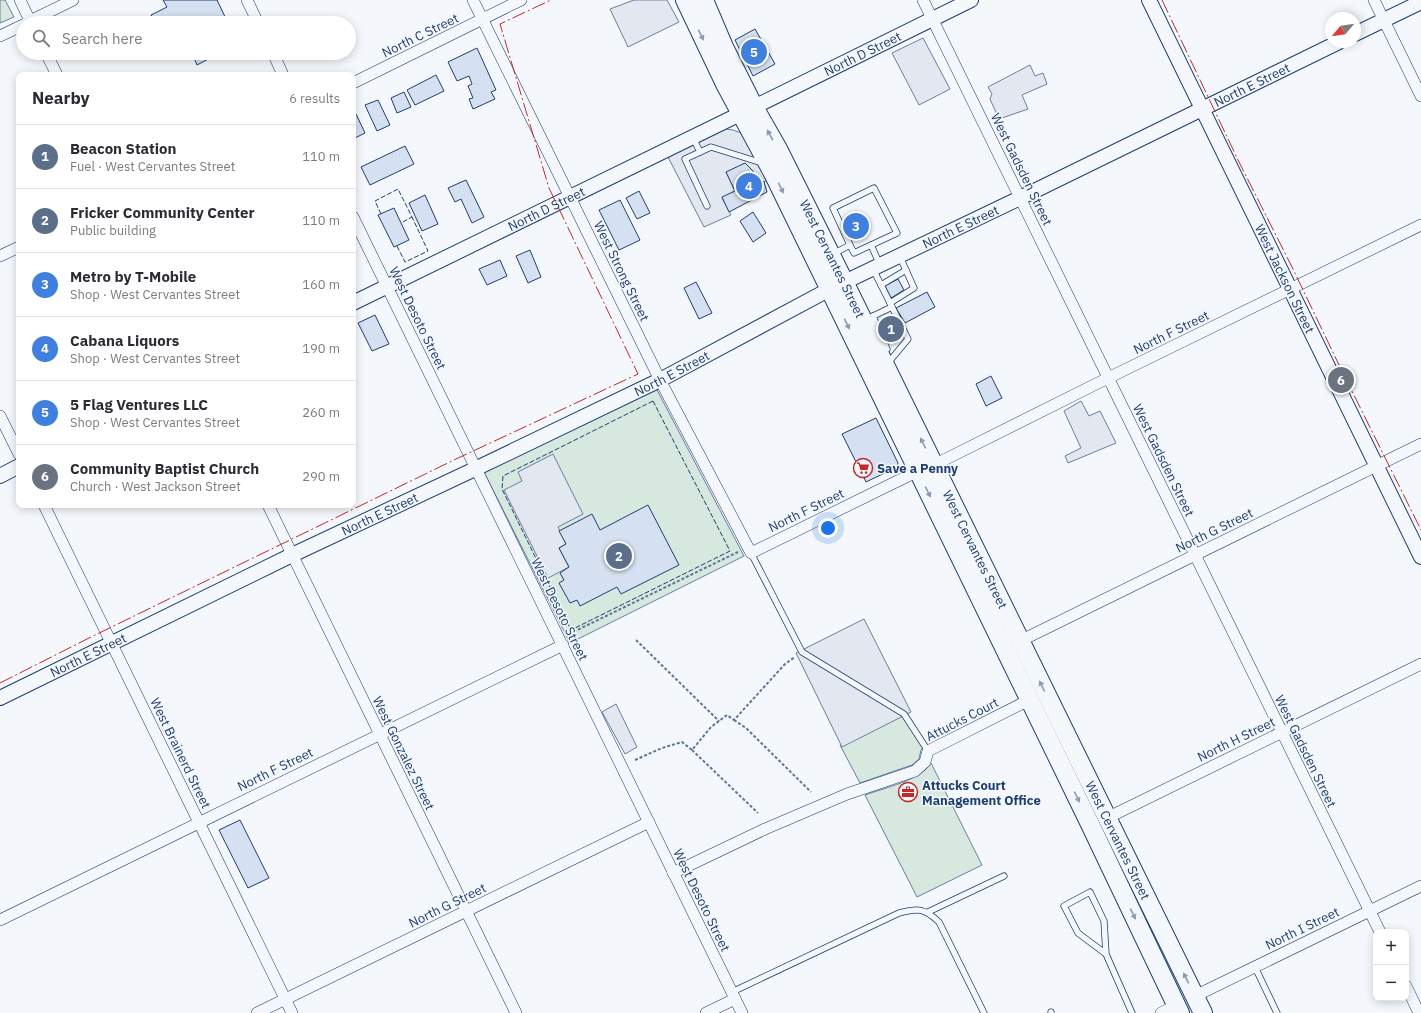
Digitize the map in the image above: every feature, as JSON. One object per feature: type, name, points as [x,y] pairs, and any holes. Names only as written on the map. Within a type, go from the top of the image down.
[{"type":"main road","name":"West Cervantes Street","points":[[684,0],[747,110],[778,149],[831,255],[837,286],[868,318],[888,362],[961,559],[1030,700],[1173,1010]]},
{"type":"main road","name":"West Cervantes Street","points":[[704,0],[724,47],[769,165],[837,286],[926,468],[1020,641],[1203,1013]]},
{"type":"main road","points":[[961,559],[978,578],[1007,637],[1013,642],[1020,641]]},
{"type":"main road","points":[[1030,700],[1042,707],[1068,761],[1076,772],[1090,782]]},
{"type":"street","points":[[20,0],[26,16]]},
{"type":"street","points":[[42,16],[73,0]]},
{"type":"street","points":[[247,0],[255,16]]},
{"type":"street","name":"West Strong Street","points":[[473,0],[660,380],[749,550]]},
{"type":"street","name":"North C Street","points":[[356,82],[521,0]]},
{"type":"street","name":"West Gadsden Street","points":[[923,0],[1379,929]]},
{"type":"street","name":"North D Street","points":[[356,302],[971,0]]},
{"type":"street","name":"West Jackson Street","points":[[1149,0],[1421,557]]},
{"type":"street","points":[[1374,0],[1421,96]]},
{"type":"street","points":[[1361,31],[1421,2]]},
{"type":"street","points":[[0,36],[16,29]]},
{"type":"street","name":"North E Street","points":[[0,698],[292,555],[660,380],[837,286],[1327,48]]},
{"type":"street","points":[[49,60],[55,72]]},
{"type":"street","points":[[276,60],[282,72]]},
{"type":"street","name":"West Desoto Street","points":[[356,223],[742,1013]]},
{"type":"street","name":"North F Street","points":[[749,550],[926,468],[1421,225]]},
{"type":"street","points":[[0,256],[16,248]]},
{"type":"street","points":[[0,416],[16,448]]},
{"type":"street","name":"North G Street","points":[[1020,641],[1421,444]]},
{"type":"street","points":[[0,476],[16,468]]},
{"type":"street","name":"West Brainerd Street","points":[[45,508],[292,1013]]},
{"type":"street","name":"West Gonzalez Street","points":[[269,508],[516,1013]]},
{"type":"street","name":"North F Street","points":[[0,920],[380,734],[561,641]]},
{"type":"street","name":"North H Street","points":[[1107,818],[1421,664]]},
{"type":"street","name":"Attucks Court","points":[[673,873],[765,829],[847,794],[915,771],[925,762],[928,751],[1030,700]]},
{"type":"street","name":"North G Street","points":[[257,1013],[649,822]]},
{"type":"street","name":"North I Street","points":[[1195,996],[1421,886]]},
{"type":"street","points":[[1409,992],[1419,1013]]},
{"type":"street","points":[[706,1013],[733,996]]},
{"type":"lane","points":[[692,137],[700,152]]},
{"type":"lane","points":[[707,206],[685,159],[711,147],[769,165]]},
{"type":"lane","points":[[874,188],[897,233],[854,253],[850,245],[833,208],[874,188]]},
{"type":"lane","points":[[831,255],[850,245]]},
{"type":"lane","points":[[871,246],[881,285],[908,339],[888,362]]},
{"type":"lane","points":[[868,318],[891,305],[914,288],[899,256]]},
{"type":"lane","points":[[881,285],[906,270]]},
{"type":"lane","points":[[749,550],[802,652],[904,714],[928,751]]},
{"type":"lane","points":[[733,996],[899,913],[909,910],[928,912],[1004,876]]},
{"type":"lane","points":[[1106,954],[1078,933],[1064,906],[1090,892],[1104,920],[1106,954],[1132,1013]]},
{"type":"lane","points":[[928,912],[939,922],[984,1013]]},
{"type":"lane","points":[[1255,967],[1277,1013]]},
{"type":"path","points":[[561,641],[749,550]]},
{"type":"path","points":[[636,640],[719,721]]},
{"type":"path","points":[[734,720],[785,664],[802,652]]},
{"type":"path","points":[[692,750],[711,727],[727,716],[746,728],[811,792]]},
{"type":"path","points":[[635,760],[662,748],[682,742],[758,813]]},
{"type":"shaded area","points":[[0,0],[5,0],[14,17],[0,23]]},
{"type":"shaded area","points":[[634,0],[667,0],[679,22],[628,47],[610,9]]},
{"type":"shaded area","points":[[923,38],[950,89],[919,105],[892,53]]},
{"type":"shaded area","points":[[1030,65],[1035,76],[1043,73],[1047,84],[1022,95],[1028,109],[999,119],[990,99],[992,94],[988,87]]},
{"type":"shaded area","points":[[726,129],[741,133],[768,180],[764,182],[726,172],[735,191],[722,198],[731,215],[704,227],[668,157]]},
{"type":"shaded area","points":[[656,388],[744,556],[570,643],[484,472]]},
{"type":"shaded area","points":[[1081,401],[1089,416],[1100,411],[1116,443],[1068,463],[1065,456],[1081,448],[1064,411]]},
{"type":"shaded area","points":[[553,454],[583,514],[558,527],[566,544],[559,548],[569,567],[548,578],[504,490],[522,481],[518,472]]},
{"type":"shaded area","points":[[864,619],[911,712],[842,747],[796,653]]},
{"type":"shaded area","points":[[616,704],[637,747],[625,754],[602,712]]},
{"type":"shaded area","points":[[907,713],[924,747],[921,750],[919,759],[912,765],[860,783],[840,745]]},
{"type":"shaded area","points":[[931,763],[982,865],[917,897],[865,795],[911,779],[926,769]]},
{"type":"building","points":[[163,0],[217,0],[225,16],[152,16],[167,7]]},
{"type":"building","points":[[755,29],[775,64],[753,76],[735,40]]},
{"type":"building","points":[[477,48],[496,90],[491,92],[495,99],[473,109],[469,99],[473,98],[468,86],[472,84],[469,76],[457,81],[448,62]]},
{"type":"building","points":[[195,60],[207,60],[197,65]]},
{"type":"building","points":[[436,75],[444,91],[415,105],[407,90]]},
{"type":"building","points":[[404,92],[411,107],[397,113],[391,98]]},
{"type":"building","points":[[378,100],[390,125],[377,131],[365,105]]},
{"type":"building","points":[[356,114],[365,133],[356,138]]},
{"type":"building","points":[[405,146],[414,164],[370,185],[361,167]]},
{"type":"building","points":[[745,163],[764,182],[767,192],[729,212],[722,197],[735,191],[726,172]]},
{"type":"building","points":[[466,180],[484,217],[472,223],[461,199],[455,202],[448,188]]},
{"type":"building","points":[[639,191],[650,213],[637,219],[626,198]]},
{"type":"building","points":[[425,195],[438,224],[422,231],[409,203]]},
{"type":"building","points":[[620,200],[640,240],[619,250],[599,210]]},
{"type":"building","points":[[394,208],[409,240],[394,247],[378,215]]},
{"type":"building","points":[[753,212],[766,233],[753,242],[740,221]]},
{"type":"building","points":[[530,250],[541,277],[528,283],[516,256]]},
{"type":"building","points":[[500,260],[507,276],[487,285],[479,269]]},
{"type":"building","points":[[898,279],[904,290],[891,298],[885,286]]},
{"type":"building","points":[[696,282],[712,313],[699,319],[684,288]]},
{"type":"building","points":[[927,292],[935,307],[905,323],[896,308]]},
{"type":"building","points":[[375,315],[389,344],[372,351],[358,323]]},
{"type":"building","points":[[892,317],[902,338],[890,343],[880,322]]},
{"type":"building","points":[[991,376],[1002,398],[986,406],[976,384]]},
{"type":"building","points":[[876,418],[898,463],[897,467],[866,482],[842,434]]},
{"type":"building","points":[[648,505],[679,565],[621,594],[617,587],[580,606],[577,600],[570,603],[559,583],[564,580],[560,573],[569,567],[559,548],[566,544],[559,531],[592,514],[600,530]]},
{"type":"building","points":[[240,820],[269,878],[248,888],[219,830]]},
{"type":"fence","points":[[381,214],[375,201],[398,189],[412,217],[401,223]]},
{"type":"fence","points":[[397,246],[405,262],[428,251],[412,217]]},
{"type":"fence","points":[[653,401],[730,551],[571,630],[502,489],[503,476],[653,401]]},
{"type":"power","points":[[356,508],[456,459],[638,374],[549,188],[500,24],[551,0]]},
{"type":"power","points":[[1162,0],[1239,162],[1421,530]]},
{"type":"power","points":[[0,683],[356,508]]},
{"type":"place","name":"5 Flag Ventures LLC","points":[[754,52]]},
{"type":"place","name":"Cabana Liquors","points":[[749,186]]},
{"type":"place","name":"Metro by T-Mobile","points":[[856,226]]},
{"type":"place","name":"Beacon Station","points":[[891,329]]},
{"type":"place","name":"Community Baptist Church","points":[[1341,380]]},
{"type":"place","name":"Save a Penny","points":[[863,468]]},
{"type":"place","name":"Fricker Community Center","points":[[619,556]]},
{"type":"place","name":"Attucks Court Management Office","points":[[908,792]]}]
